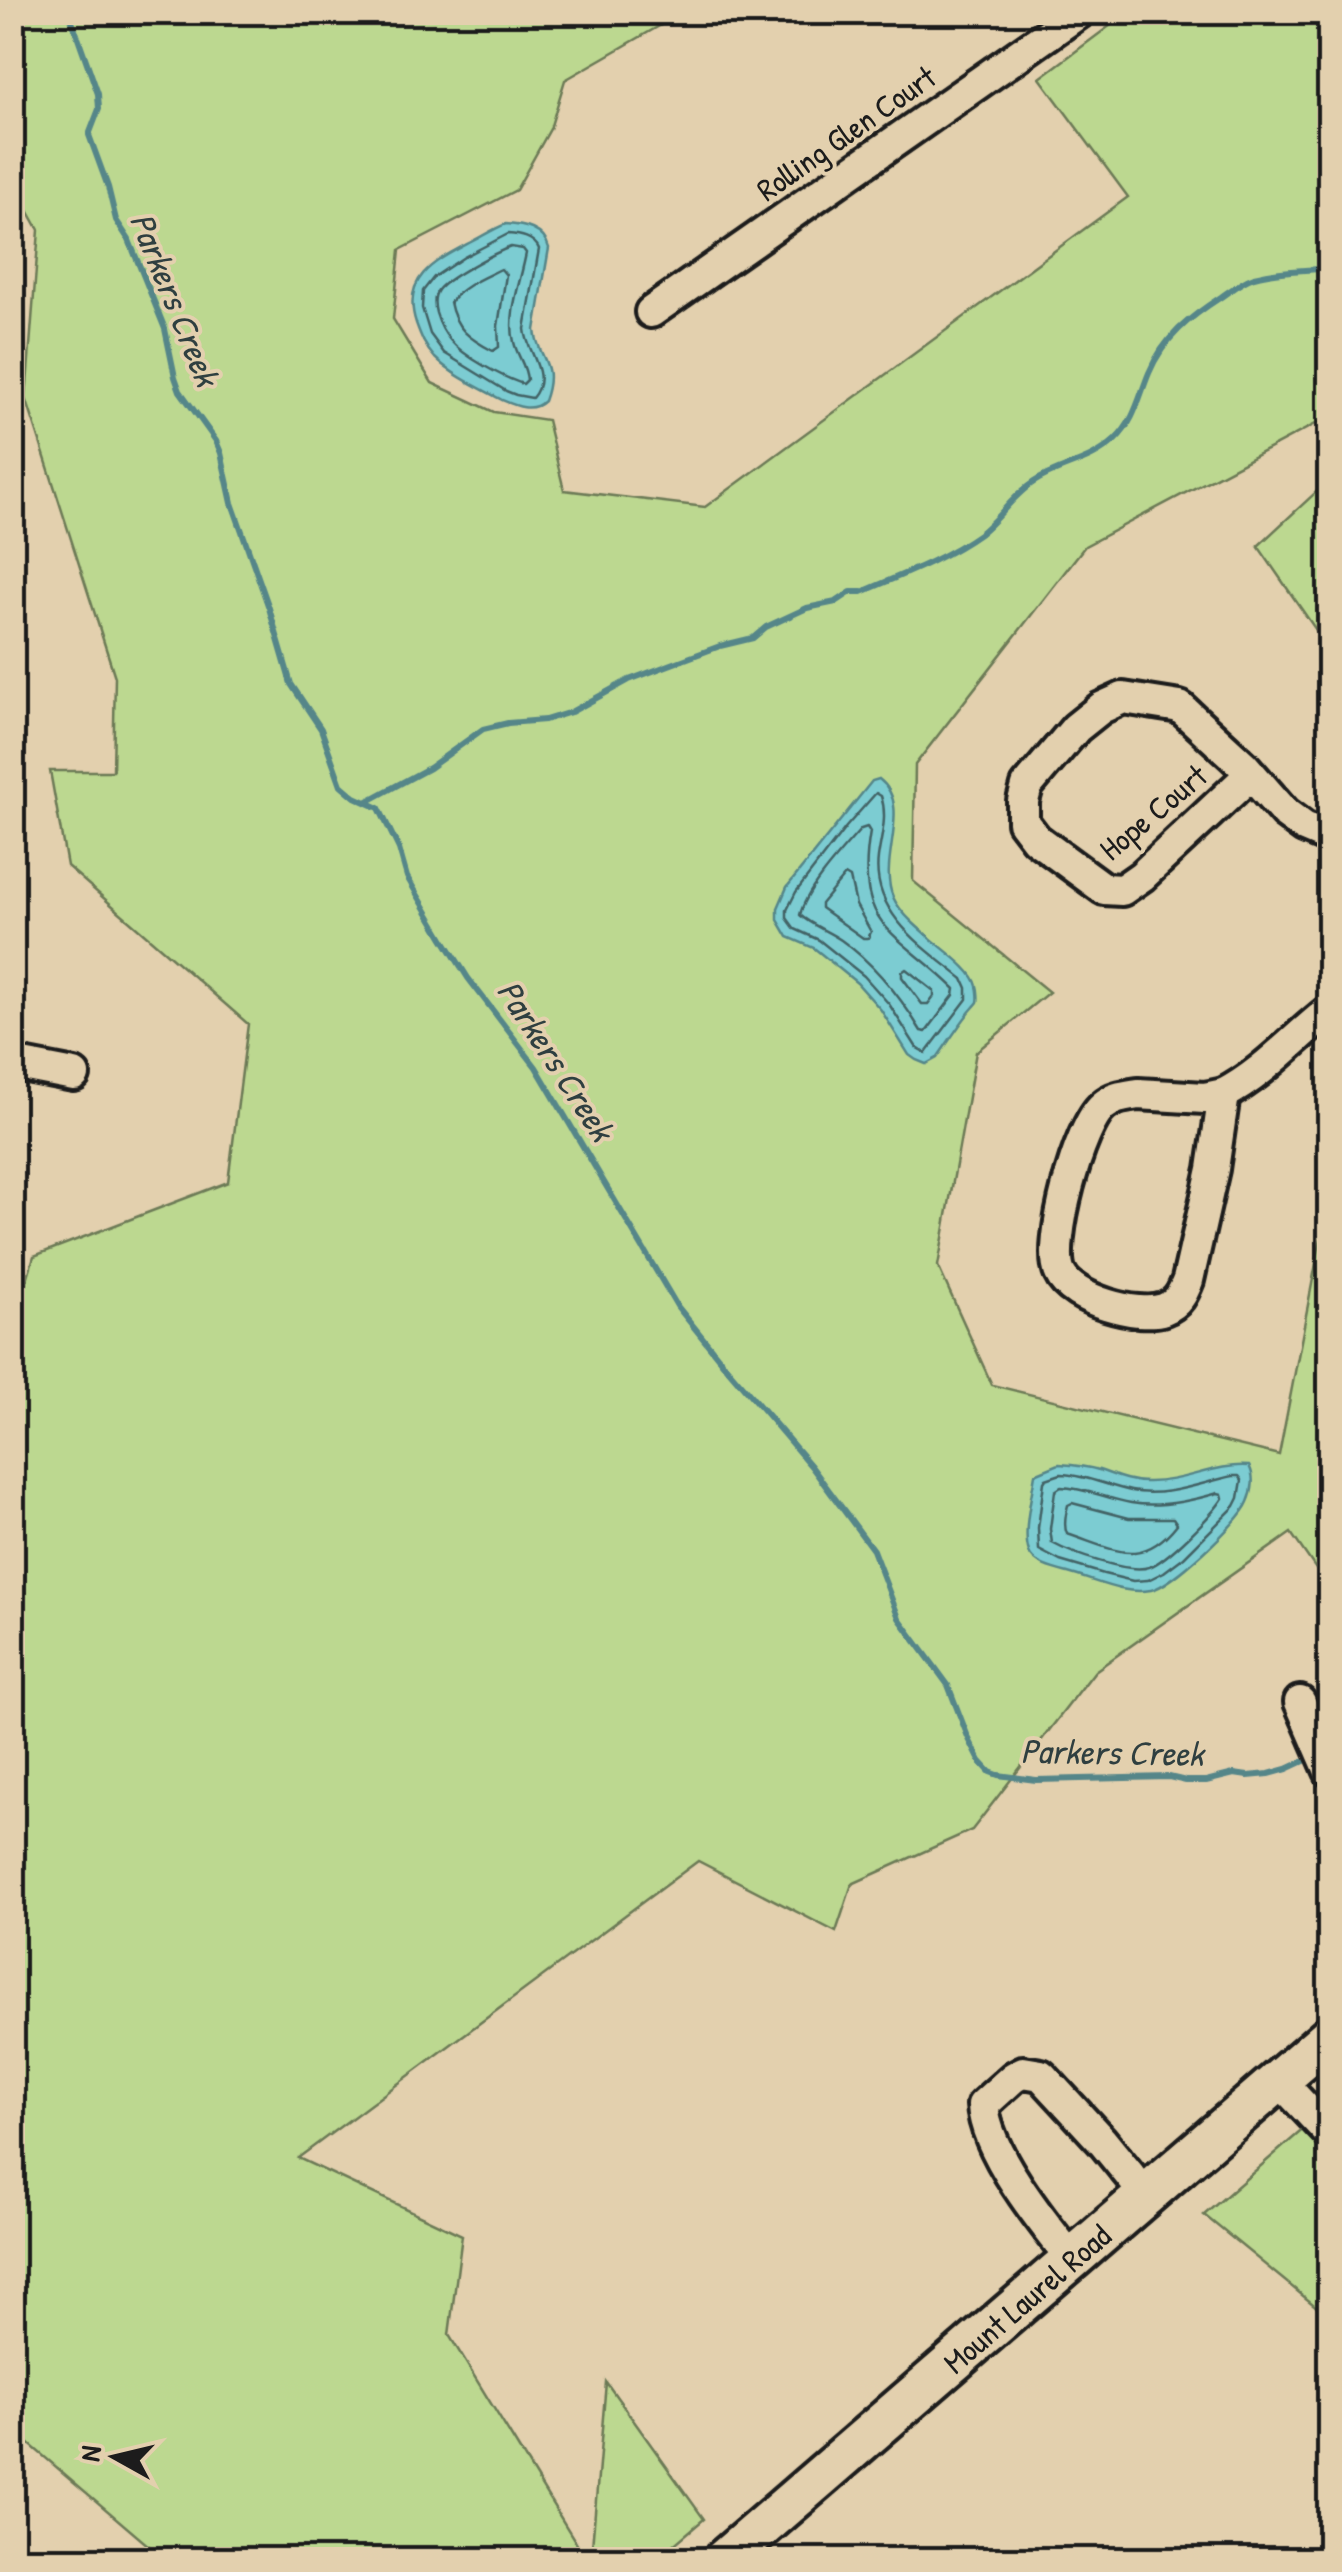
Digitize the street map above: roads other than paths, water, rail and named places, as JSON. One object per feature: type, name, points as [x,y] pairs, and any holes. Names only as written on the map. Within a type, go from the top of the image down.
[{"type":"main road","name":"Mount Laurel Road","points":[[724,2560],[1330,2036]]},
{"type":"street","name":"Rolling Glen Court","points":[[652,312],[1080,12]]},
{"type":"street","name":"Hope Court","points":[[1251,774],[1122,890],[1104,888],[1036,840],[1023,822],[1027,786],[1076,728],[1101,708],[1123,698],[1180,707],[1251,774],[1284,813],[1330,838]]},
{"type":"street","points":[[1224,1094],[1213,1170],[1196,1250],[1181,1297],[1166,1308],[1148,1312],[1097,1300],[1071,1288],[1060,1274],[1057,1234],[1080,1143],[1101,1107],[1117,1097],[1138,1094],[1206,1098],[1224,1094],[1248,1081],[1330,1010]]},
{"type":"street","points":[[12,1063],[74,1075]]},
{"type":"street","points":[[1300,1702],[1330,1771]]},
{"type":"street","points":[[1072,2259],[1034,2212],[984,2121],[983,2105],[1014,2077],[1024,2072],[1041,2075],[1146,2194]]},
{"type":"street","points":[[1279,2080],[1330,2134]]},
{"type":"water","points":[[506,224],[538,232],[549,248],[535,330],[548,369],[548,388],[544,401],[529,408],[502,400],[442,364],[424,342],[413,307],[413,294],[424,272]]},
{"type":"water","points":[[879,779],[894,804],[889,867],[893,897],[912,922],[964,966],[978,989],[978,1002],[937,1058],[926,1064],[909,1055],[881,1010],[857,983],[814,948],[788,937],[778,920],[778,908],[787,887],[872,781]]},
{"type":"water","points":[[1059,1464],[1146,1482],[1249,1466],[1252,1488],[1248,1502],[1232,1524],[1189,1566],[1161,1586],[1130,1590],[1051,1568],[1031,1557],[1027,1544],[1028,1513],[1035,1474]]},
{"type":"waterway","name":"Parkers Creek","points":[[69,12],[98,94],[99,109],[89,135],[116,220],[129,240],[165,329],[180,391],[221,453],[232,503],[291,684],[321,729],[341,785],[355,797],[379,808],[399,849],[407,877],[443,938],[468,978],[536,1067],[677,1306],[811,1466],[873,1550],[899,1618],[948,1685],[980,1761],[998,1775],[1036,1780],[1169,1777],[1206,1781],[1234,1774],[1269,1774],[1315,1756]]},
{"type":"waterway","points":[[368,801],[429,768],[483,729],[571,712],[629,680],[720,646],[753,638],[766,627],[807,608],[836,602],[851,592],[862,592],[951,551],[979,534],[1034,482],[1095,454],[1115,440],[1132,417],[1162,349],[1199,312],[1254,277],[1330,268]]}]
